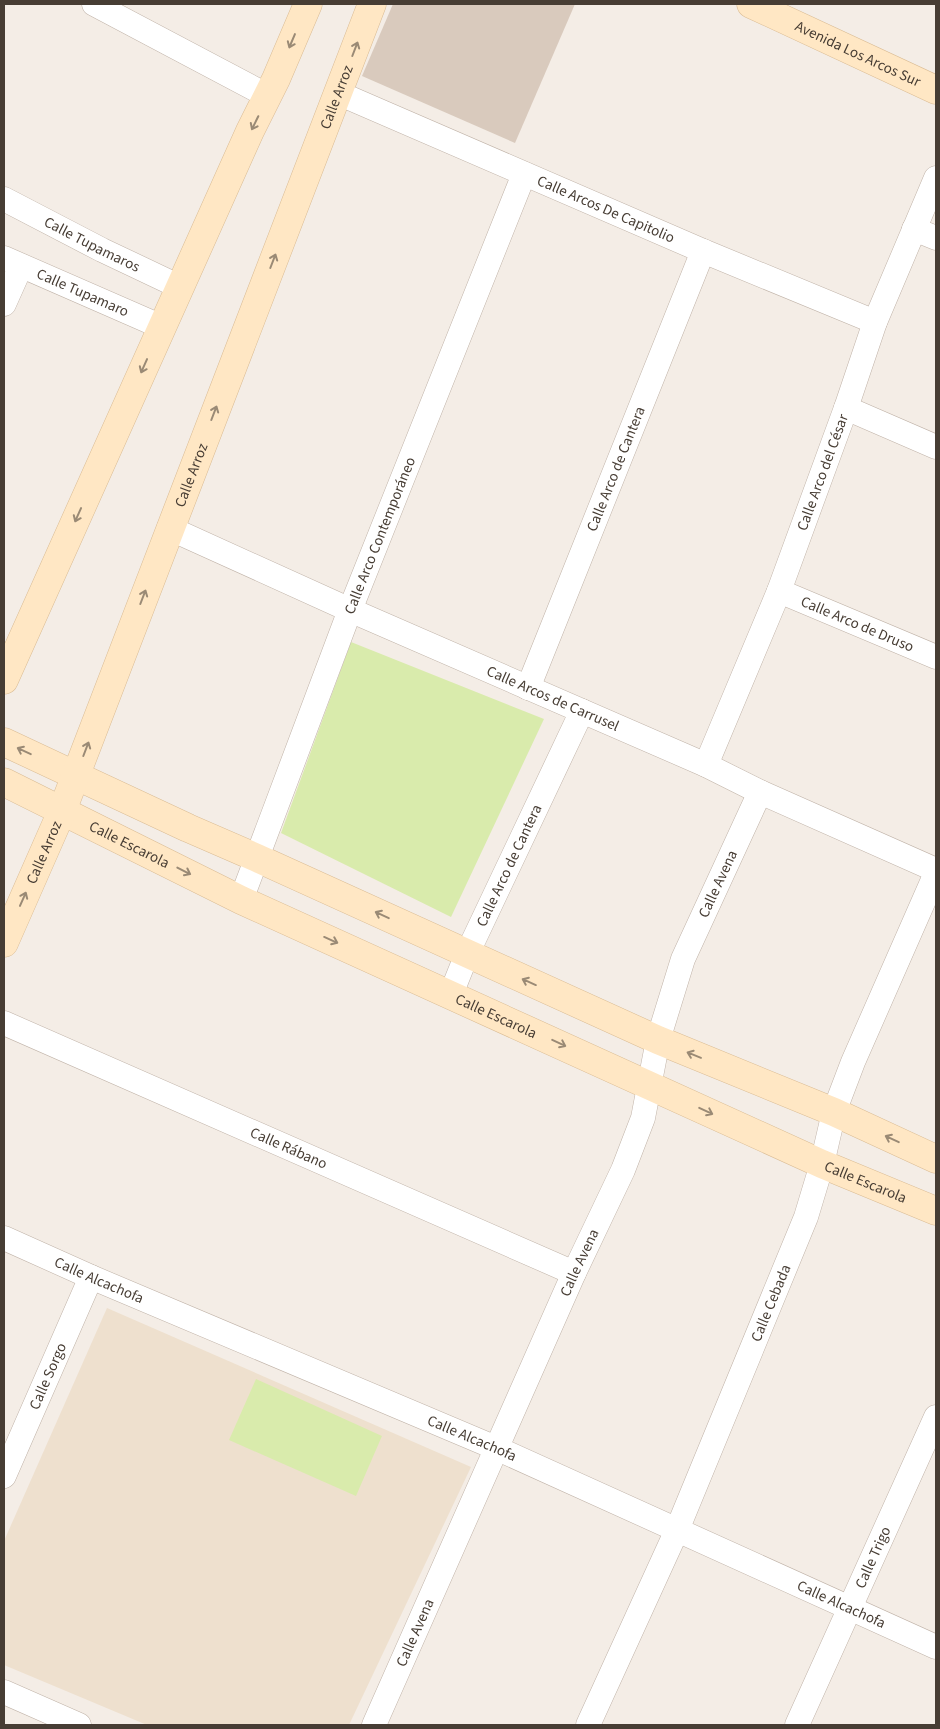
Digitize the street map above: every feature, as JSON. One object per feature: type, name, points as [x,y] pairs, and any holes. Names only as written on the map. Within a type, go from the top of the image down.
[{"type":"main road","points":[[4,680],[308,4]]},
{"type":"main road","name":"Calle Arroz","points":[[4,943],[76,776],[169,528],[372,4]]},
{"type":"main road","name":"Avenida Los Arcos Sur","points":[[751,4],[936,90]]},
{"type":"main road","points":[[4,742],[188,828],[658,1040],[834,1112],[936,1159]]},
{"type":"main road","name":"Calle Escarola","points":[[4,782],[241,900],[822,1164],[936,1211]]},
{"type":"street","points":[[94,4],[268,96]]},
{"type":"street","name":"Calle Arcos De Capitolio","points":[[338,93],[524,174],[875,322]]},
{"type":"street","name":"Calle Arco Contemporáneo","points":[[241,900],[350,610],[524,174]]},
{"type":"street","name":"Calle Arco del César","points":[[706,765],[779,591],[846,408],[875,322],[936,178]]},
{"type":"street","name":"Calle Tupamaros","points":[[4,199],[102,250],[180,287]]},
{"type":"street","points":[[914,229],[936,238]]},
{"type":"street","name":"Calle Arco de Cantera","points":[[528,688],[703,250]]},
{"type":"street","points":[[4,304],[13,262]]},
{"type":"street","name":"Calle Tupamaro","points":[[13,262],[162,327]]},
{"type":"street","points":[[846,408],[936,447]]},
{"type":"street","name":"Calle Arcos de Carrusel","points":[[169,528],[350,610],[706,765],[760,792],[936,871]]},
{"type":"street","name":"Calle Arco de Druso","points":[[779,591],[936,657]]},
{"type":"street","name":"Calle Arco de Cantera","points":[[451,994],[467,954],[582,711]]},
{"type":"street","name":"Calle Avena","points":[[374,1725],[574,1273],[623,1170],[643,1118],[658,1040],[683,959],[760,792]]},
{"type":"street","name":"Calle Cebada","points":[[588,1725],[677,1530],[806,1217],[822,1164],[834,1112],[853,1062],[936,871]]},
{"type":"street","name":"Calle Rábano","points":[[4,1023],[574,1273]]},
{"type":"street","name":"Calle Alcachofa","points":[[4,1238],[91,1277],[496,1448],[936,1647]]},
{"type":"street","name":"Calle Sorgo","points":[[4,1476],[91,1277]]},
{"type":"street","name":"Calle Trigo","points":[[797,1725],[849,1608],[931,1442],[936,1417]]},
{"type":"street","points":[[4,1692],[79,1725]]},
{"type":"shaded area","points":[[107,1308],[471,1467],[349,1725],[147,1725],[4,1665],[4,1541]]},
{"type":"green space","points":[[351,642],[544,719],[451,917],[281,833]]},
{"type":"green space","points":[[256,1379],[382,1436],[356,1496],[229,1440]]},
{"type":"building","points":[[393,4],[575,4],[515,143],[362,76]]}]
